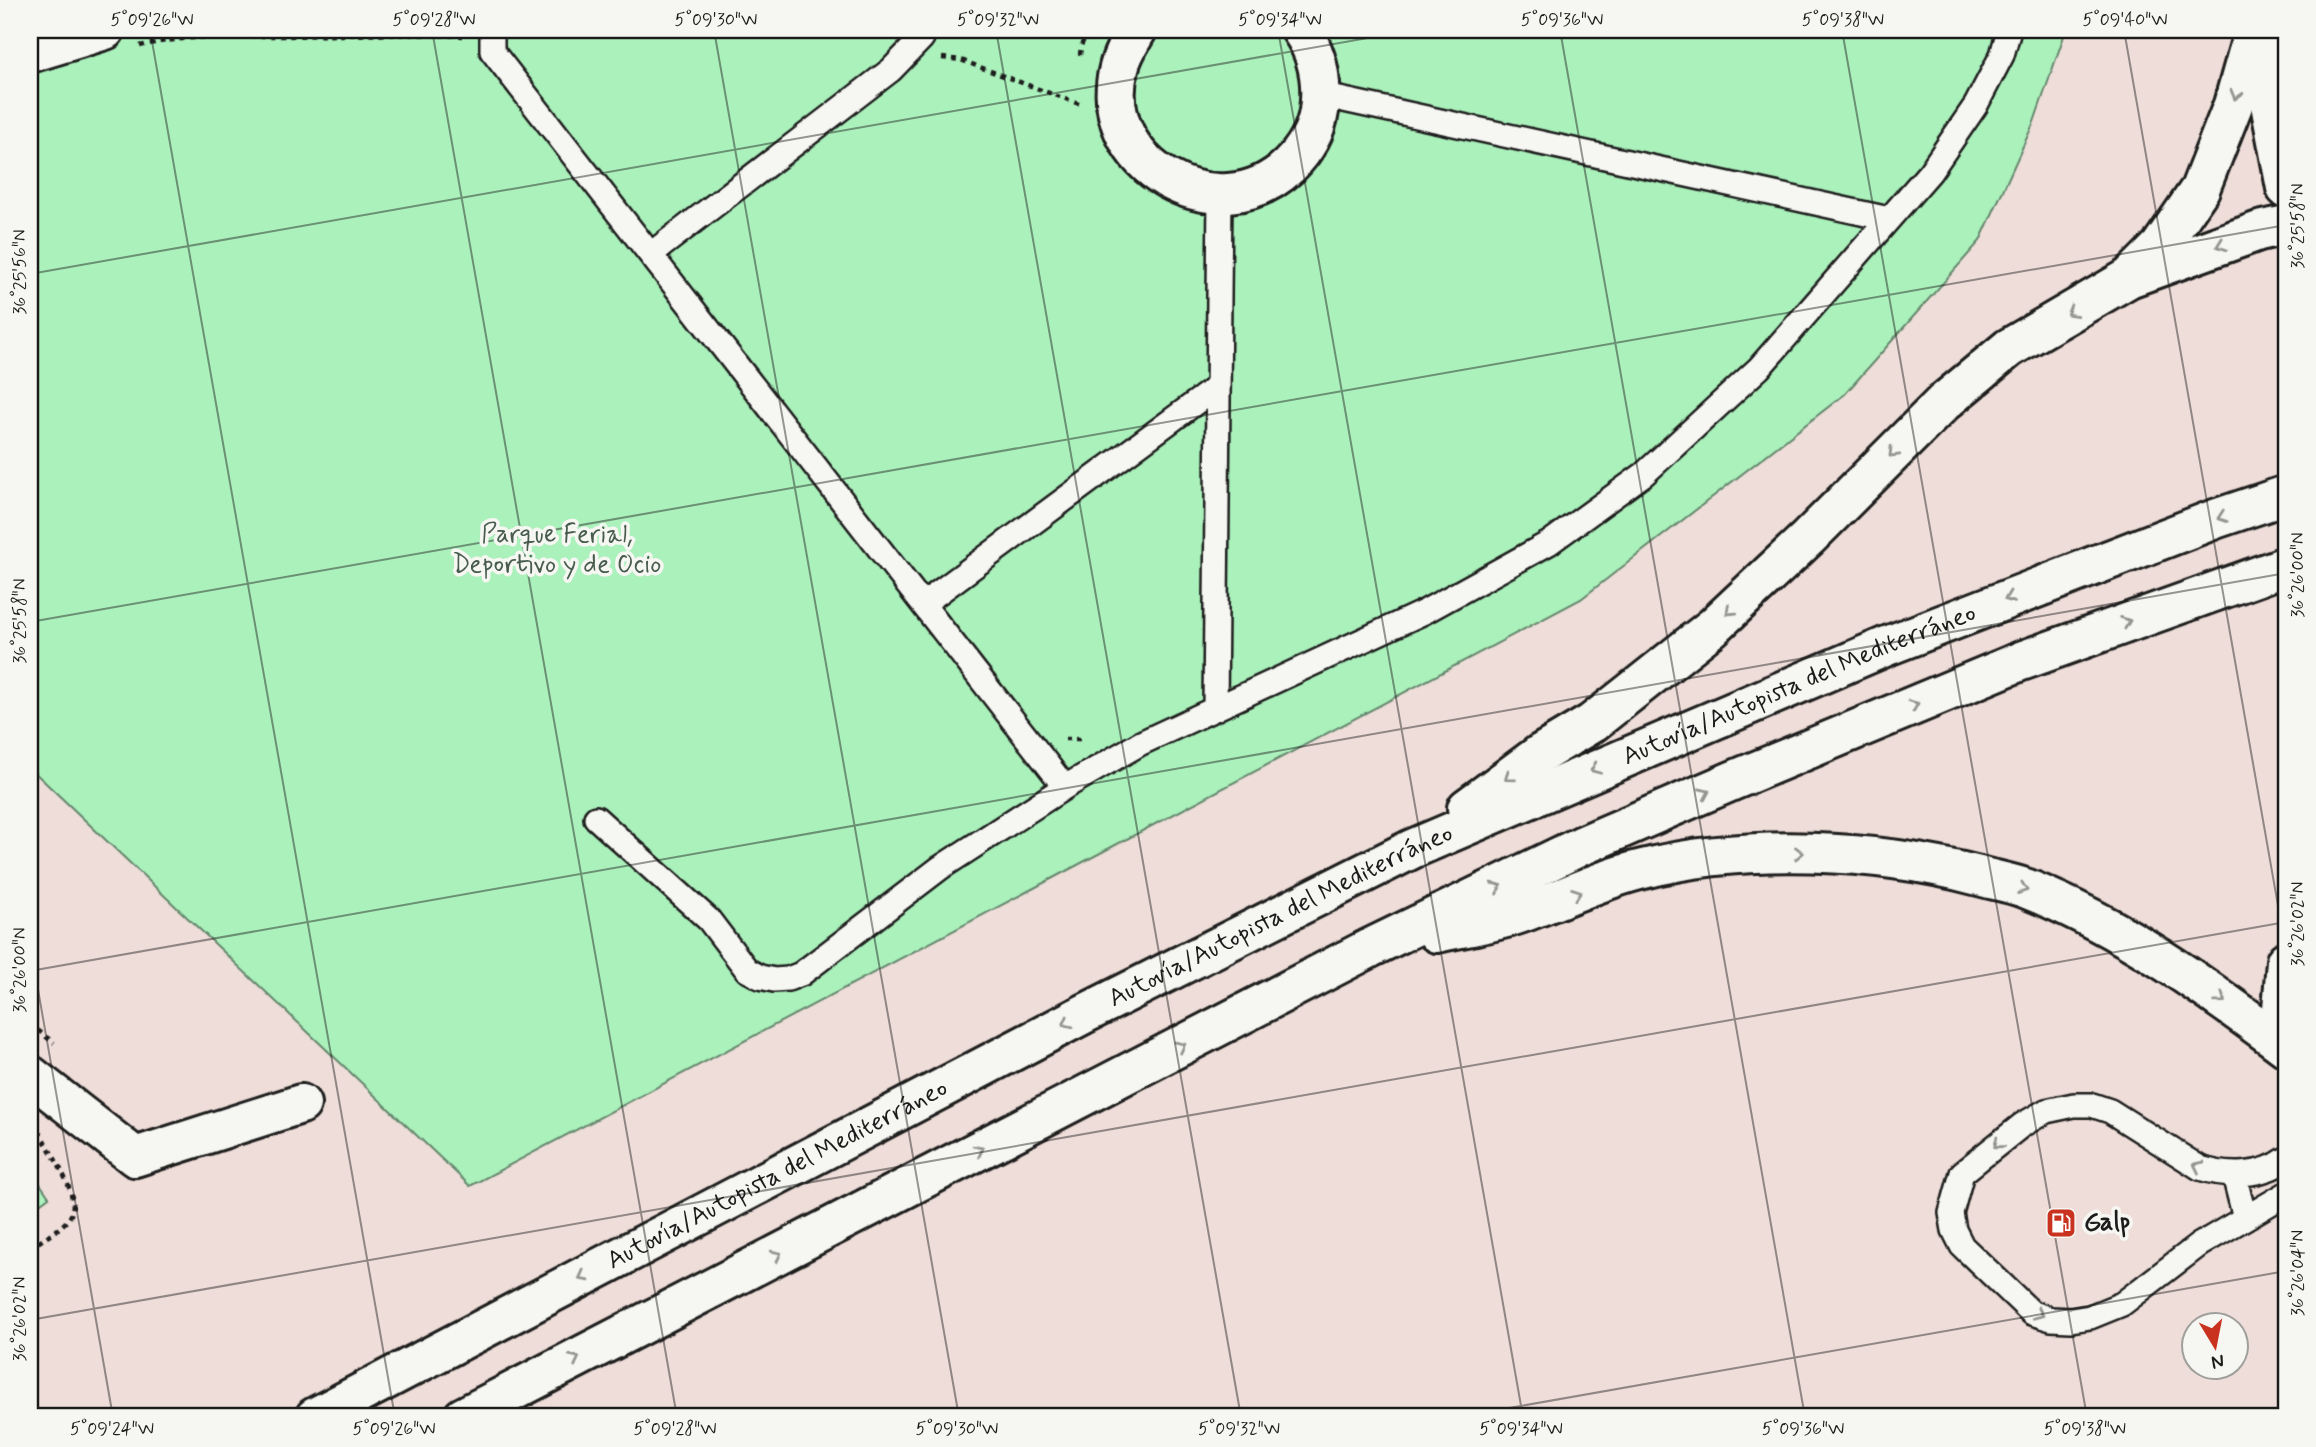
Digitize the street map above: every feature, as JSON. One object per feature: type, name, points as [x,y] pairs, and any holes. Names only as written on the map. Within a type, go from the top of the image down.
[{"type":"main road","points":[[1137,30],[1126,47],[1118,69],[1118,115],[1126,137],[1139,156],[1155,172],[1175,184],[1197,192],[1220,194],[1264,184],[1282,172],[1298,156],[1310,138],[1318,117],[1320,73],[1314,51],[1301,30]]},
{"type":"main road","points":[[2257,30],[2286,55]]},
{"type":"main road","points":[[2257,30],[2286,188]]},
{"type":"main road","points":[[2129,278],[2160,247],[2200,189],[2233,105],[2257,30]]},
{"type":"main road","points":[[30,53],[119,39]]},
{"type":"main road","points":[[1412,849],[1540,754],[1592,723],[1713,626],[1808,538],[1944,402],[2009,348],[2129,278],[2259,231],[2286,225]]},
{"type":"main road","name":"Autovía/Autopista del Mediterráneo","points":[[315,1417],[1084,1014],[1412,849],[1887,646],[2215,519],[2286,495]]},
{"type":"main road","points":[[463,1417],[1370,948],[1581,846],[2021,661],[2286,566]]},
{"type":"main road","points":[[1370,948],[1516,915],[1641,869],[1681,861],[1713,856],[1798,853],[1875,857],[1948,868],[2023,888],[2105,925],[2189,975],[2286,1047]]},
{"type":"main road","points":[[2286,961],[2282,1009],[2286,1026]]},
{"type":"main road","points":[[30,1075],[135,1157],[301,1104]]},
{"type":"lane","points":[[650,254],[891,70],[922,38],[923,30]]},
{"type":"lane","points":[[596,818],[709,920],[747,970],[774,980],[802,974],[940,868],[1065,787],[1141,743],[1435,606],[1549,543],[1644,474],[1759,368],[1930,172],[1976,105],[2002,55],[2009,30]]},
{"type":"lane","points":[[492,34],[492,51],[1065,787]]},
{"type":"lane","points":[[1321,95],[1889,219]]},
{"type":"lane","points":[[1215,709],[1220,194]]},
{"type":"lane","points":[[923,604],[1218,386]]},
{"type":"lane","points":[[2286,1159],[2268,1169],[2234,1175],[2216,1173],[2200,1168],[2110,1111],[2092,1105],[2074,1105],[2046,1111],[2021,1125],[1962,1173],[1951,1213],[1954,1230],[1962,1246],[2032,1313],[2051,1319],[2071,1320],[2090,1317],[2122,1304],[2199,1245],[2286,1194]]},
{"type":"lane","points":[[2234,1175],[2245,1218]]},
{"type":"path","points":[[119,39],[492,34]]},
{"type":"green space","name":"Parque Ferial, Deportivo y de Ocio","points":[[30,30],[2066,30],[2034,122],[1980,241],[1845,394],[1581,599],[470,1186],[30,768]]},
{"type":"green space","points":[[30,1169],[49,1197],[30,1211]]},
{"type":"place","name":"Galp","points":[[2061,1223]]}]
